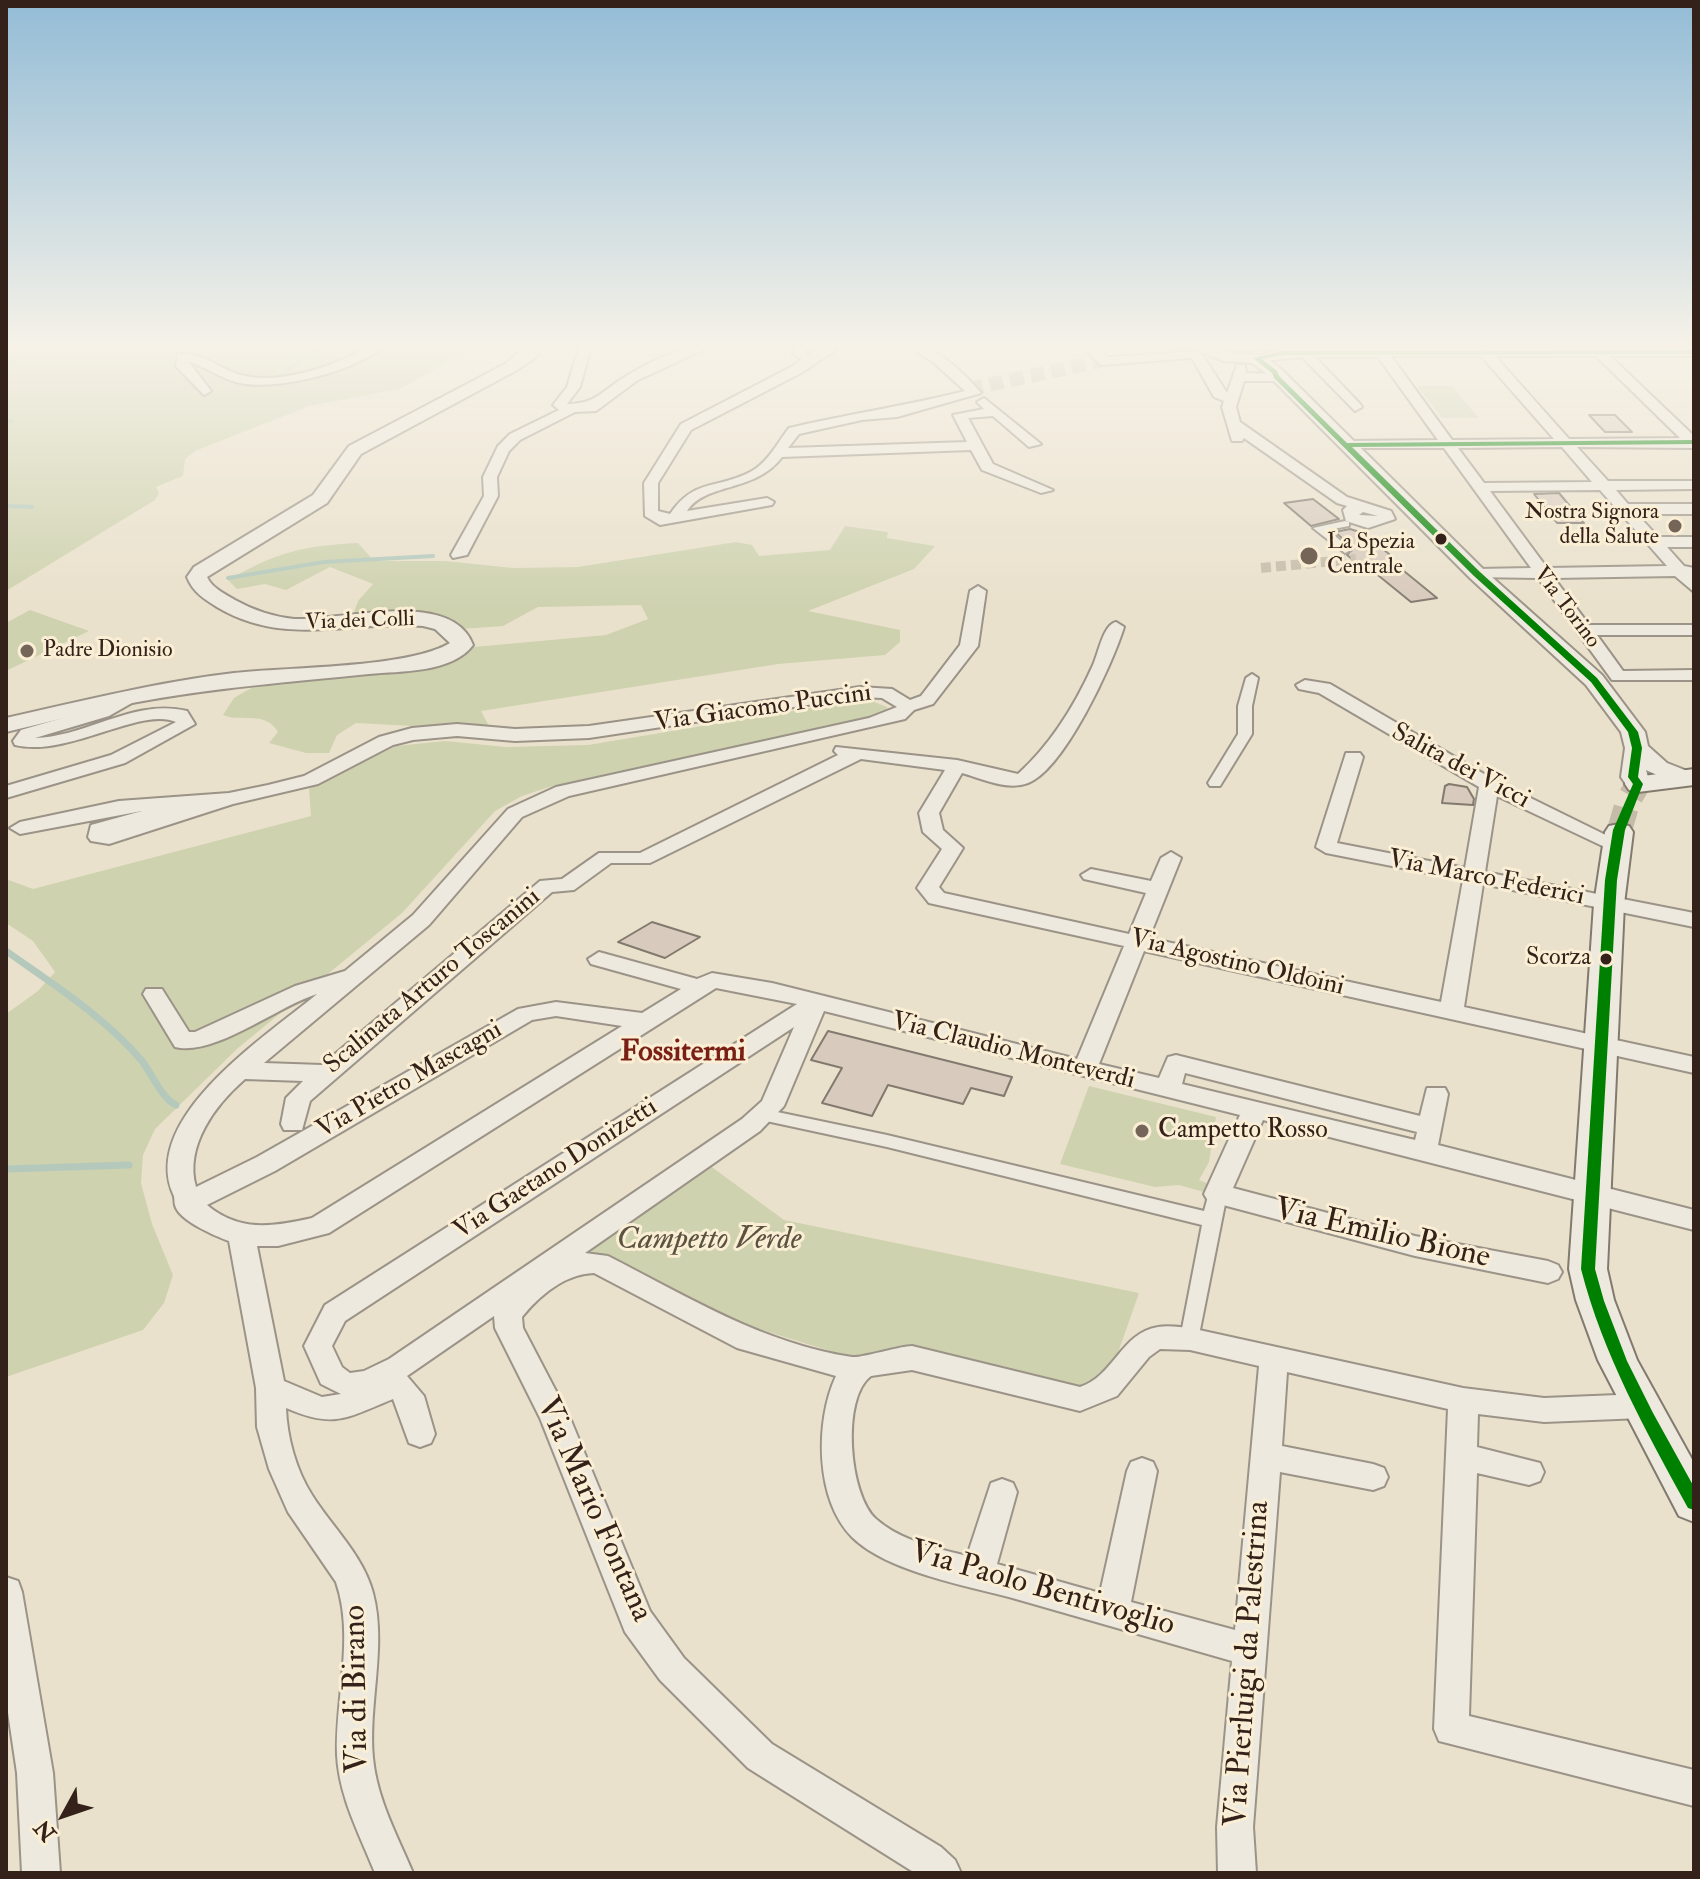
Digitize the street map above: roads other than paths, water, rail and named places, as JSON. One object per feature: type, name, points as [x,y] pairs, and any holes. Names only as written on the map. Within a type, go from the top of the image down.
[{"type":"main road","points":[[1638,784],[1690,778]]},
{"type":"main road","points":[[1619,839],[1609,904],[1590,1192],[1590,1282],[1611,1341],[1694,1503]]},
{"type":"street","name":"Via dei Colli","points":[[6,725],[131,696],[303,671],[419,663],[446,655],[462,645],[458,634],[445,624],[412,618],[305,625],[268,620],[222,601],[202,587],[197,577],[320,499],[355,450],[389,432]]},
{"type":"street","points":[[459,555],[491,496],[490,477],[503,449],[526,432]]},
{"type":"street","points":[[683,432],[651,483],[650,513],[660,520],[767,502]]},
{"type":"street","points":[[675,518],[689,497],[756,475],[787,436],[796,432]]},
{"type":"street","points":[[969,432],[991,470],[1046,490]]},
{"type":"street","points":[[1019,432],[1034,444]]},
{"type":"street","points":[[1234,432],[1238,439],[1263,450],[1351,516]]},
{"type":"street","points":[[1332,432],[1477,574],[1594,680],[1627,720],[1637,748],[1658,768],[1690,778]]},
{"type":"street","name":"Via Torino","points":[[1439,432],[1539,573],[1618,676],[1694,675]]},
{"type":"street","points":[[1556,432],[1654,542],[1687,571],[1694,587]]},
{"type":"street","points":[[1346,445],[1694,443]]},
{"type":"street","points":[[776,453],[976,446]]},
{"type":"street","points":[[1479,487],[1694,485]]},
{"type":"street","points":[[1625,509],[1694,509]]},
{"type":"street","points":[[1351,516],[1319,528],[1344,549],[1340,551],[1356,559]]},
{"type":"street","points":[[1654,542],[1694,542]]},
{"type":"street","points":[[1477,574],[1687,571]]},
{"type":"street","points":[[908,706],[927,700],[969,646],[978,591]]},
{"type":"street","points":[[719,756],[750,760],[821,741],[856,754],[957,766],[1018,781],[1029,776],[1095,683],[1109,656],[1116,627]]},
{"type":"street","points":[[1585,630],[1694,630]]},
{"type":"street","points":[[1215,783],[1245,734],[1245,706],[1252,678]]},
{"type":"street","name":"Salita dei Vicci","points":[[1305,685],[1324,688],[1489,785],[1619,839]]},
{"type":"street","name":"Via Giacomo Puccini","points":[[187,1203],[179,1175],[192,1127],[208,1100],[421,920],[510,819],[526,806],[563,791],[891,719],[908,706],[886,693],[860,692],[589,732],[527,735],[457,730],[422,732],[386,741],[311,780],[109,824],[98,829],[98,837],[109,838],[229,799]]},
{"type":"street","name":"Via dei Colli","points":[[6,792],[118,759],[186,724],[187,720],[181,715],[159,713],[42,743],[27,744],[21,740],[33,731],[108,710],[131,696]]},
{"type":"street","points":[[1637,748],[1632,768],[1638,784]]},
{"type":"street","name":"Scalinata Arturo Toscanini","points":[[293,1124],[298,1098],[547,885],[567,886],[606,857],[643,859],[856,754]]},
{"type":"street","name":"Via Marco Federici","points":[[1353,757],[1326,847],[1694,920]]},
{"type":"street","name":"Via Agostino Oldoini","points":[[957,766],[929,817],[933,832],[953,851],[928,888],[933,896],[1694,1065]]},
{"type":"street","points":[[1451,1013],[1476,878],[1489,785]]},
{"type":"street","name":"Via Giacomo Puccini","points":[[20,828],[119,807],[229,799]]},
{"type":"street","points":[[1084,1070],[1171,858]]},
{"type":"street","points":[[1091,875],[1158,889]]},
{"type":"street","points":[[599,959],[699,987]]},
{"type":"street","name":"Via Giacomo Puccini","points":[[154,994],[183,1041],[200,1039],[303,991],[356,975]]},
{"type":"street","name":"Via Claudio Monteverdi","points":[[699,987],[712,980],[772,990],[1254,1112],[1428,1139],[1590,1192],[1694,1220]]},
{"type":"street","points":[[187,1203],[214,1226],[241,1235],[288,1235],[320,1226],[699,987]]},
{"type":"street","points":[[763,1115],[772,1106],[816,1002]]},
{"type":"street","name":"Via Gaetano Donizetti","points":[[763,1115],[399,1367],[363,1386],[347,1385],[322,1361],[318,1346],[335,1313],[816,1002]]},
{"type":"street","name":"Via Pietro Mascagni","points":[[187,1203],[266,1164],[526,1014],[556,1009],[644,1021]]},
{"type":"street","points":[[1168,1090],[1176,1063],[1428,1139],[1436,1094]]},
{"type":"street","points":[[240,1071],[327,1073]]},
{"type":"street","points":[[1190,1339],[1214,1207],[1254,1112]]},
{"type":"street","points":[[763,1115],[1214,1207]]},
{"type":"street","name":"Via Emilio Bione","points":[[1214,1207],[1548,1272]]},
{"type":"street","name":"Via di Birano","points":[[241,1235],[271,1388],[272,1427],[293,1490],[350,1575],[357,1595],[360,1632],[355,1755],[360,1791],[394,1873]]},
{"type":"street","name":"Via Mario Fontana","points":[[858,1370],[747,1340],[598,1263],[582,1261],[556,1272],[508,1315],[509,1328],[555,1418],[637,1621],[672,1669],[760,1756],[928,1860],[942,1873]]},
{"type":"street","points":[[858,1370],[883,1360],[912,1358],[1080,1399],[1096,1395],[1116,1381],[1140,1347],[1157,1338],[1190,1339],[1463,1400],[1544,1410],[1642,1406]]},
{"type":"street","name":"Via Pierluigi da Palestrina","points":[[1237,1873],[1235,1827],[1274,1357]]},
{"type":"street","name":"Via Paolo Bentivoglio","points":[[858,1370],[849,1379],[842,1404],[838,1466],[845,1501],[862,1526],[889,1544],[922,1558],[1249,1650]]},
{"type":"street","points":[[271,1388],[320,1409],[341,1407],[397,1385],[409,1396],[420,1434]]},
{"type":"street","points":[[1463,1400],[1451,1729],[1694,1788]]},
{"type":"street","points":[[1266,1456],[1373,1477]]},
{"type":"street","points":[[1462,1457],[1529,1472]]},
{"type":"street","points":[[1113,1610],[1142,1471]]},
{"type":"street","points":[[978,1573],[1002,1492]]},
{"type":"street","points":[[6,1592],[35,1773],[41,1873]]},
{"type":"waterway","points":[[6,506],[32,507]]},
{"type":"waterway","points":[[228,578],[324,562],[433,556]]},
{"type":"waterway","points":[[6,951],[112,1030],[142,1061],[162,1092],[176,1105]]},
{"type":"waterway","points":[[6,1169],[129,1165]]},
{"type":"tunnel","points":[[1261,568],[1356,559]]},
{"type":"tunnel","points":[[1619,832],[1628,801],[1638,784]]},
{"type":"place","name":"Nostra Signora della Salute","points":[[1675,526]]},
{"type":"place","name":"La Spezia Centrale","points":[[1309,556]]},
{"type":"place","name":"Padre Dionisio","points":[[27,651]]},
{"type":"place","name":"Scorza","points":[[1606,959]]},
{"type":"place","name":"Campetto Rosso","points":[[1142,1131]]},
{"type":"district","name":"Fossitermi","points":[[683,1054]]},
{"type":"park label","name":"Campetto Verde","points":[[709,1241]]}]
